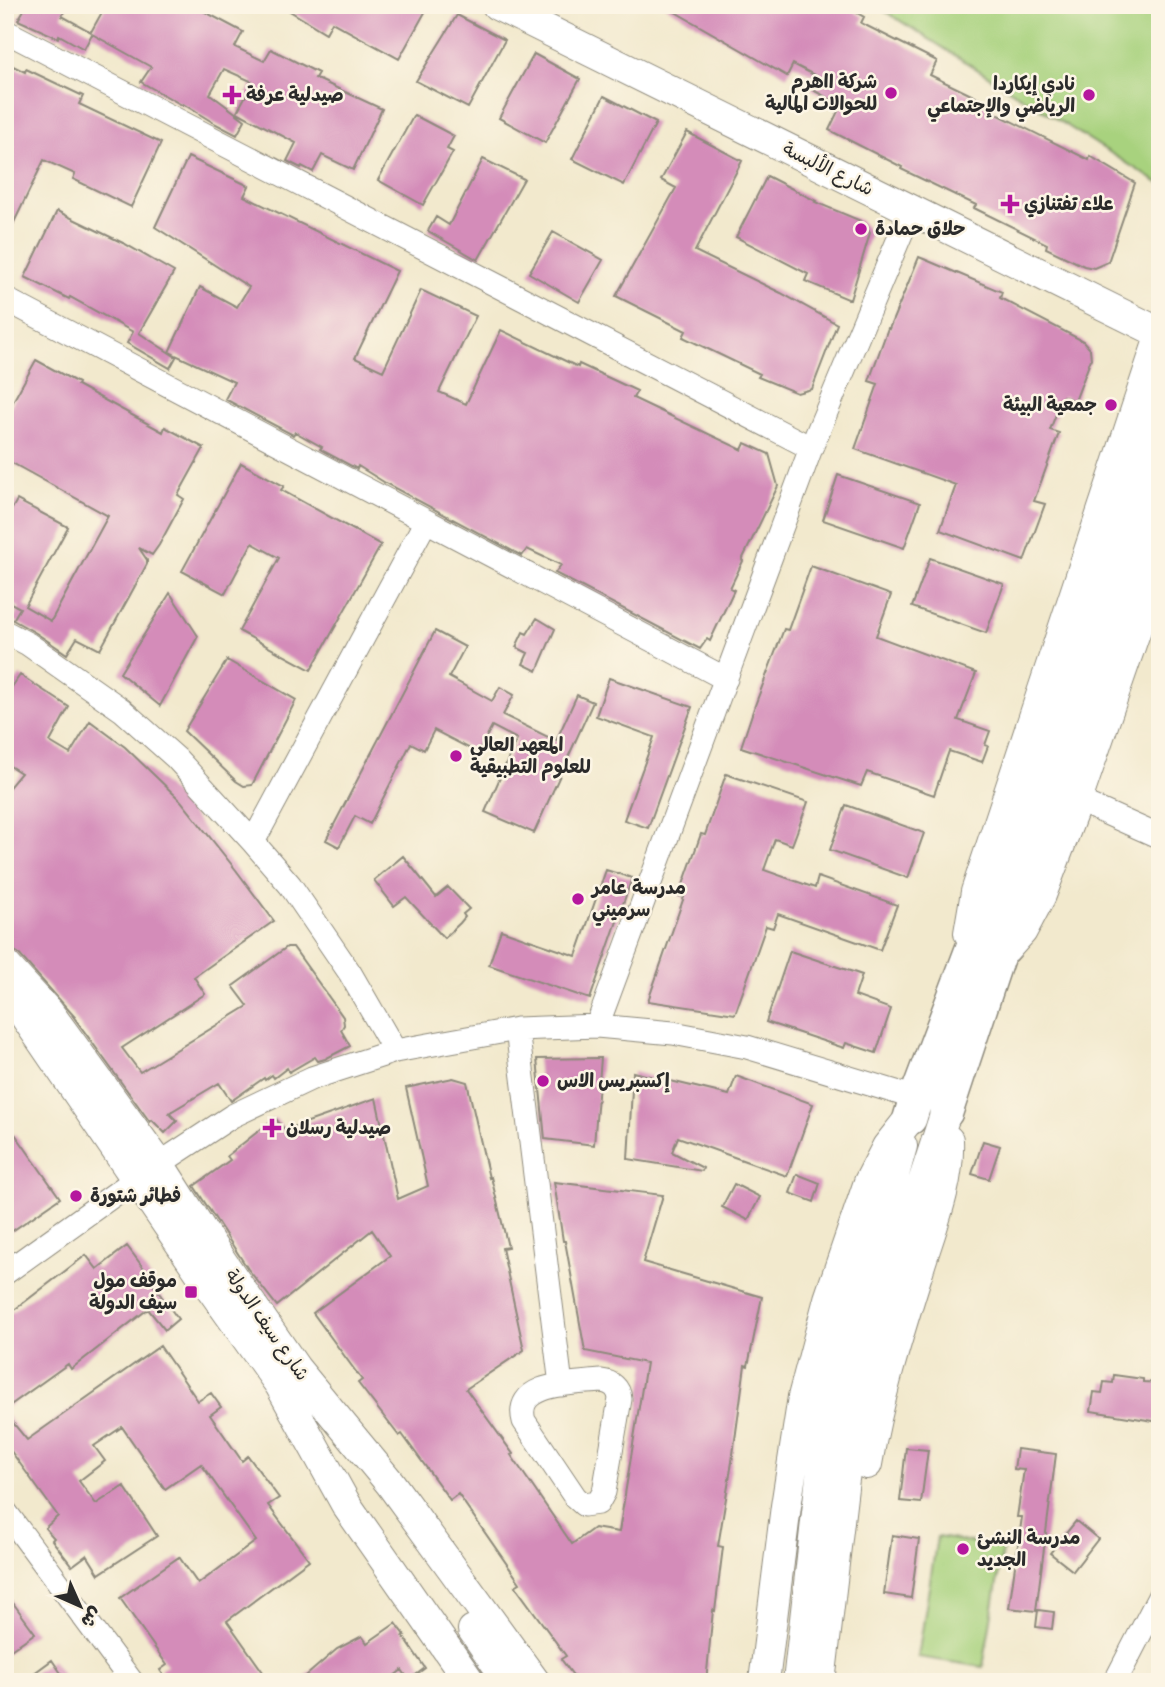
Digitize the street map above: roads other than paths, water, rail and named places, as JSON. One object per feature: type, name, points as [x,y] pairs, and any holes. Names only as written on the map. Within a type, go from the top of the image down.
[{"type":"highway","points":[[946,1112],[1007,856],[1160,416]]},
{"type":"highway","points":[[913,1108],[983,957],[1160,498]]},
{"type":"main road","name":"شارع الألبسة","points":[[497,5],[1160,335]]},
{"type":"main road","points":[[1160,335],[976,892],[969,927],[983,957],[1022,931],[1041,895],[1077,800],[1160,559]]},
{"type":"main road","name":"شارع سيف الدولة","points":[[5,965],[48,1013],[147,1171]]},
{"type":"main road","name":"شارع سيف الدولة","points":[[5,991],[220,1259],[288,1377],[347,1506],[470,1682]]},
{"type":"main road","points":[[764,1682],[786,1506],[806,1385],[829,1299],[869,1182],[887,1147],[913,1108]]},
{"type":"main road","points":[[798,1682],[822,1468],[835,1386],[913,1108]]},
{"type":"main road","points":[[820,1682],[844,1479],[857,1398],[878,1320],[946,1112]]},
{"type":"main road","points":[[841,1682],[860,1508],[873,1428],[894,1348],[945,1185],[949,1156],[946,1112]]},
{"type":"main road","points":[[288,1377],[477,1647],[509,1682]]},
{"type":"main road","name":"شارع سيف الدولة","points":[[288,1377],[390,1483],[535,1682]]},
{"type":"main road","points":[[477,1647],[492,1682]]},
{"type":"street","points":[[5,32],[811,448]]},
{"type":"street","points":[[597,1026],[811,448],[911,210]]},
{"type":"street","points":[[5,299],[726,679]]},
{"type":"street","points":[[253,842],[426,521]]},
{"type":"street","points":[[5,632],[28,644],[122,710],[176,758],[290,885],[349,973],[395,1051]]},
{"type":"street","points":[[1077,800],[1160,837]]},
{"type":"street","points":[[5,1273],[147,1171],[232,1116],[312,1078],[395,1051],[517,1029],[597,1026],[673,1032],[747,1047],[913,1108]]},
{"type":"street","points":[[517,1029],[561,1385]]},
{"type":"street","points":[[608,1382],[620,1394],[604,1492],[598,1503],[584,1505],[575,1497],[524,1421],[522,1414],[531,1394],[537,1390],[561,1385],[608,1382]]},
{"type":"street","points":[[5,1511],[132,1682]]},
{"type":"street","points":[[1115,1682],[1160,1595]]},
{"type":"place","name":"شركة ااهرم للحوالات المالية","points":[[891,93]]},
{"type":"place","name":"صيدلية عرفة","points":[[232,95]]},
{"type":"place","name":"نادي إيكاردا الرياضي والإجتماعي","points":[[1089,95]]},
{"type":"place","name":"علاء تفتنازي","points":[[1010,204]]},
{"type":"place","name":"حلاق حمادة","points":[[861,229]]},
{"type":"place","name":"جمعية البيئة","points":[[1111,405]]},
{"type":"place","name":"المعهد العالي للعلوم التطبيقية","points":[[456,756]]},
{"type":"place","name":"مدرسة عامر سرميني","points":[[578,899]]},
{"type":"place","name":"إكسبريس الاس","points":[[543,1081]]},
{"type":"place","name":"صيدلية رسلان","points":[[272,1128]]},
{"type":"place","name":"فطائر شتورة","points":[[76,1196]]},
{"type":"place","name":"موقف مول سيف الدولة","points":[[191,1292]]},
{"type":"place","name":"مدرسة النشئ الجديد","points":[[963,1549]]}]
